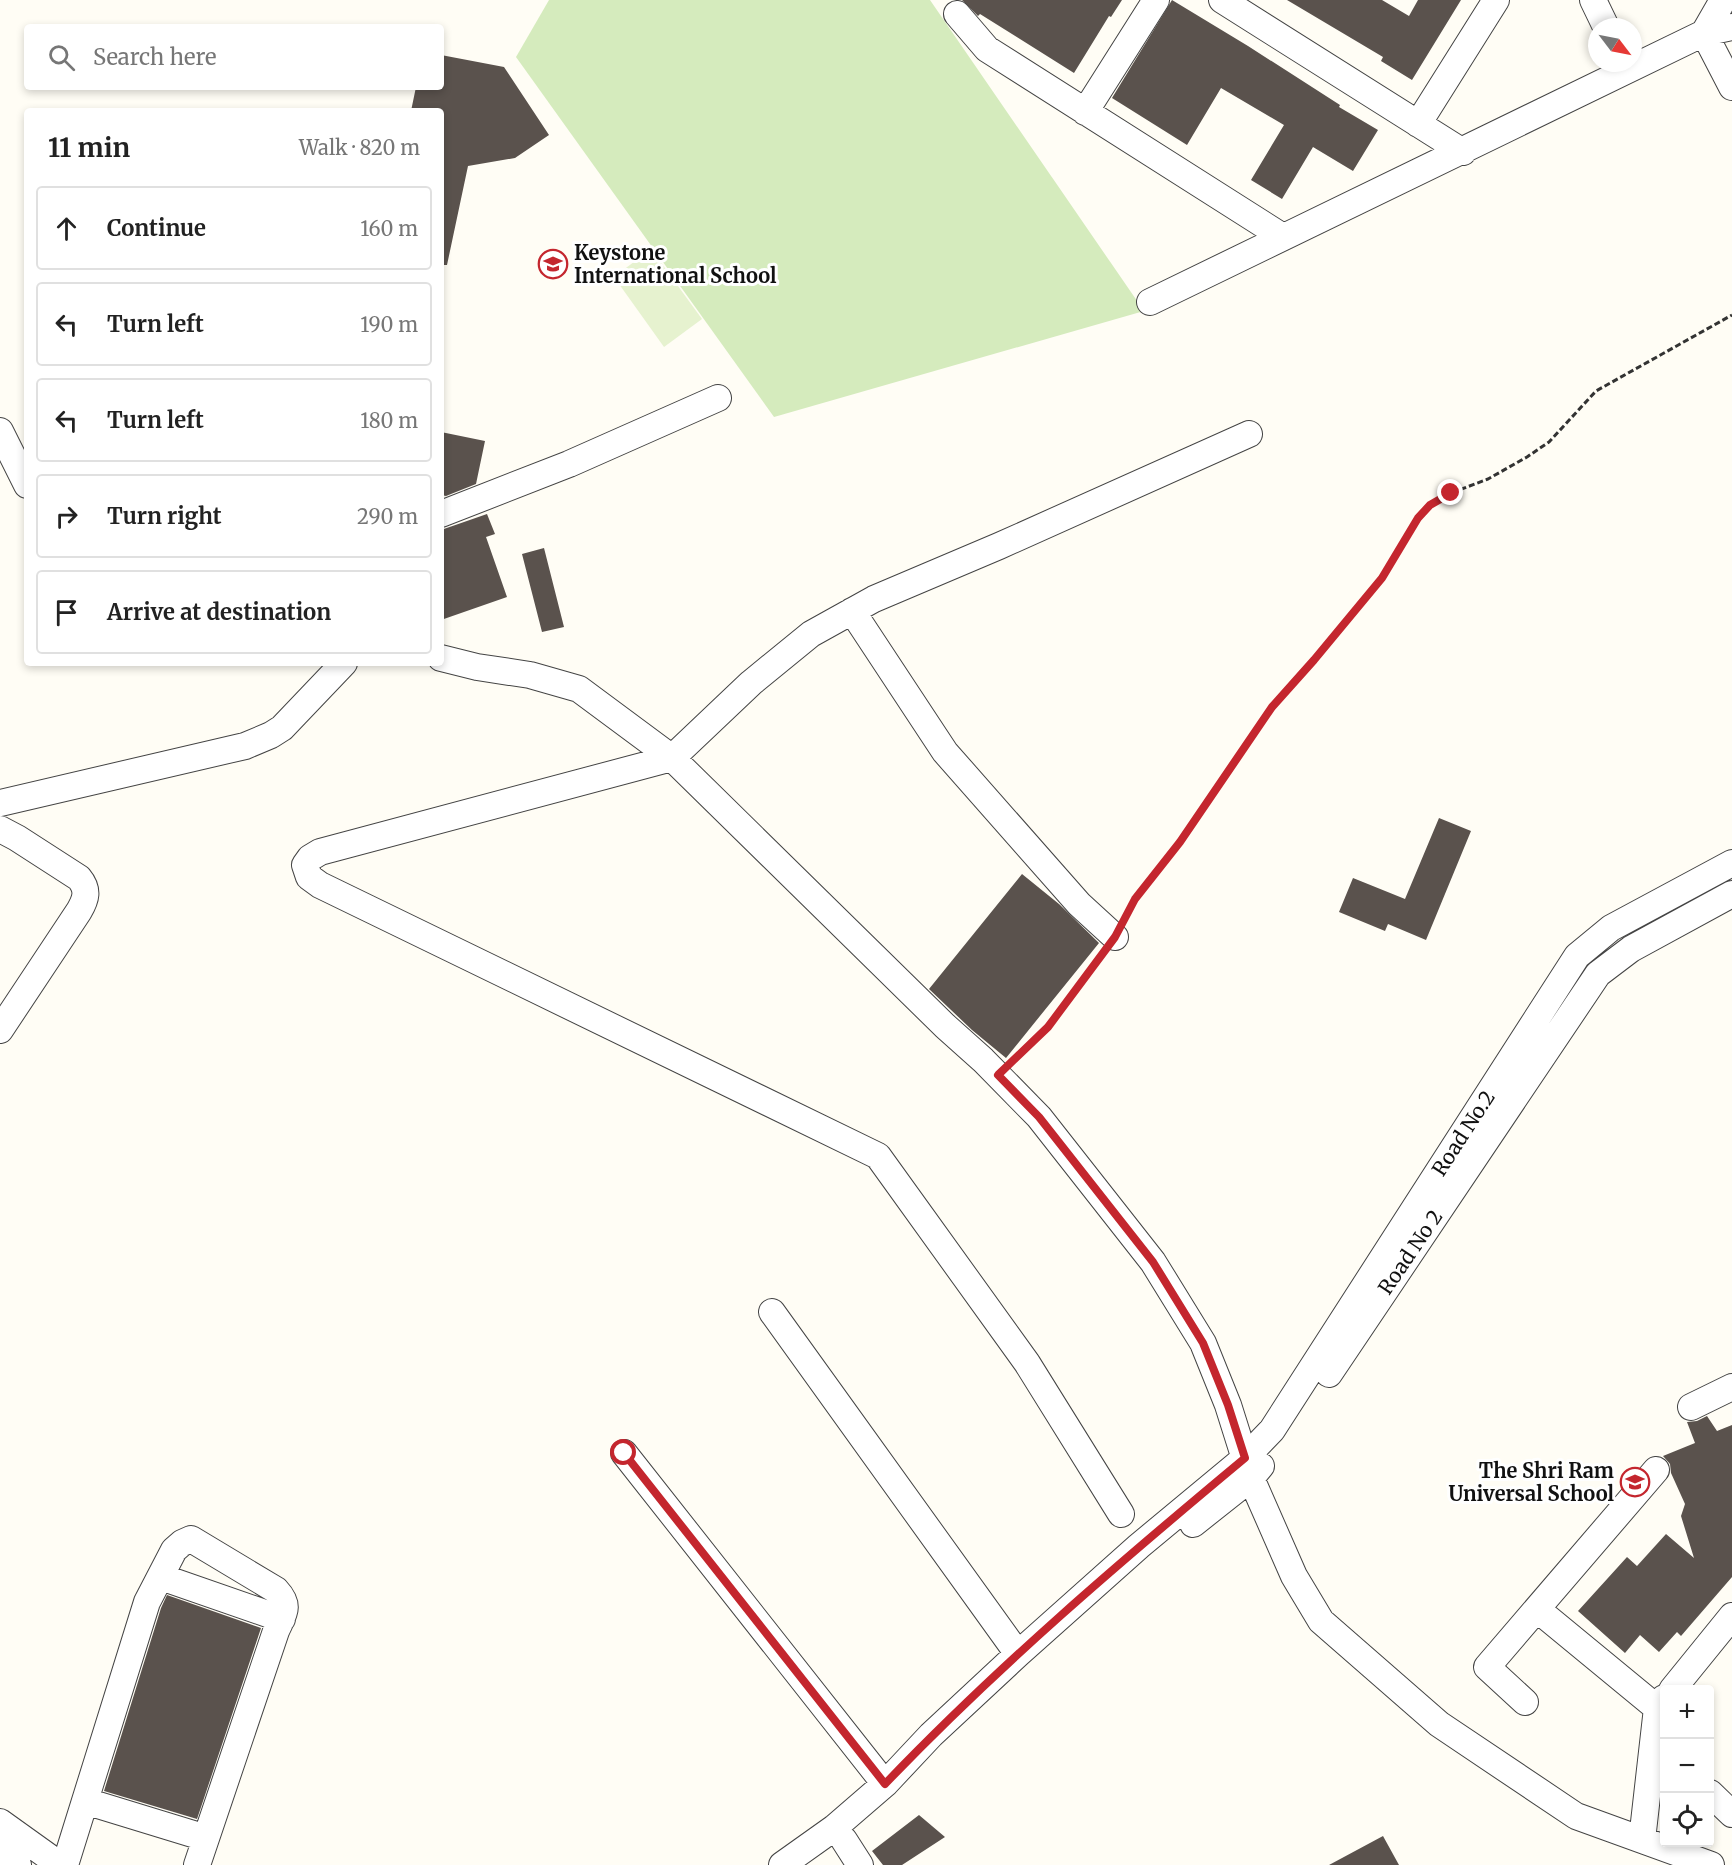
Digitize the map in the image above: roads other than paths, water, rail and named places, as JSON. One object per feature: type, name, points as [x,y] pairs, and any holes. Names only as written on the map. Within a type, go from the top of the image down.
[{"type":"street","points":[[1085,112],[1156,0]]},
{"type":"street","points":[[1222,0],[1463,152]]},
{"type":"street","points":[[1418,124],[1496,0]]},
{"type":"street","points":[[1593,0],[1602,18]]},
{"type":"street","points":[[1704,33],[1724,0]]},
{"type":"street","points":[[957,14],[987,49],[1283,237]]},
{"type":"street","points":[[1642,60],[1704,33],[1732,27]]},
{"type":"street","points":[[1704,33],[1732,87]]},
{"type":"street","points":[[1150,302],[1463,152],[1615,72]]},
{"type":"street","points":[[444,513],[569,464],[718,398]]},
{"type":"street","points":[[0,431],[24,479]]},
{"type":"street","points":[[1121,1514],[1026,1363],[878,1156],[320,885],[309,877],[305,865],[310,858],[321,852],[672,758],[752,683],[811,634],[874,599],[999,546],[1249,434]]},
{"type":"street","points":[[852,611],[945,752],[1078,904],[1115,937]]},
{"type":"street","points":[[444,659],[477,667],[530,675],[579,689],[672,758],[1039,1117],[1153,1262],[1203,1343],[1228,1405],[1248,1468],[1294,1575],[1321,1621],[1439,1724],[1576,1816],[1711,1865]]},
{"type":"street","points":[[0,803],[245,746],[260,740],[282,728],[341,666]]},
{"type":"street","points":[[0,829],[79,879],[85,885],[86,893],[80,911],[0,1030]]},
{"type":"street","name":"Road No.2","points":[[1248,1468],[1577,956],[1611,928],[1732,863]]},
{"type":"street","name":"Road No 2","points":[[1248,1468],[1285,1439],[1598,974],[1631,949],[1732,894]]},
{"type":"street","points":[[772,1312],[1018,1654]]},
{"type":"street","points":[[1691,1407],[1732,1387]]},
{"type":"street","points":[[624,1453],[885,1784]]},
{"type":"street","points":[[782,1865],[834,1828],[885,1784],[932,1735],[1018,1654],[1139,1546],[1248,1468]]},
{"type":"street","points":[[809,1865],[844,1840],[896,1795],[942,1746],[1030,1664],[1248,1468]]},
{"type":"street","points":[[1525,1702],[1487,1667],[1656,1470]]},
{"type":"street","points":[[65,1865],[147,1602],[174,1550],[191,1539],[276,1590],[284,1599],[286,1609],[197,1865]]},
{"type":"street","points":[[161,1577],[282,1619]]},
{"type":"street","points":[[1538,1610],[1660,1695]]},
{"type":"street","points":[[1676,1685],[1729,1626]]},
{"type":"street","points":[[1642,1840],[1660,1724]]},
{"type":"street","points":[[1714,1797],[1732,1814]]},
{"type":"street","points":[[85,1801],[206,1838]]},
{"type":"street","points":[[0,1822],[60,1865]]},
{"type":"street","points":[[844,1840],[860,1865]]},
{"type":"street","points":[[0,1851],[18,1865]]},
{"type":"place","name":"Keystone International School","points":[[553,264]]},
{"type":"place","name":"The Shri Ram Universal School","points":[[1635,1482]]}]
